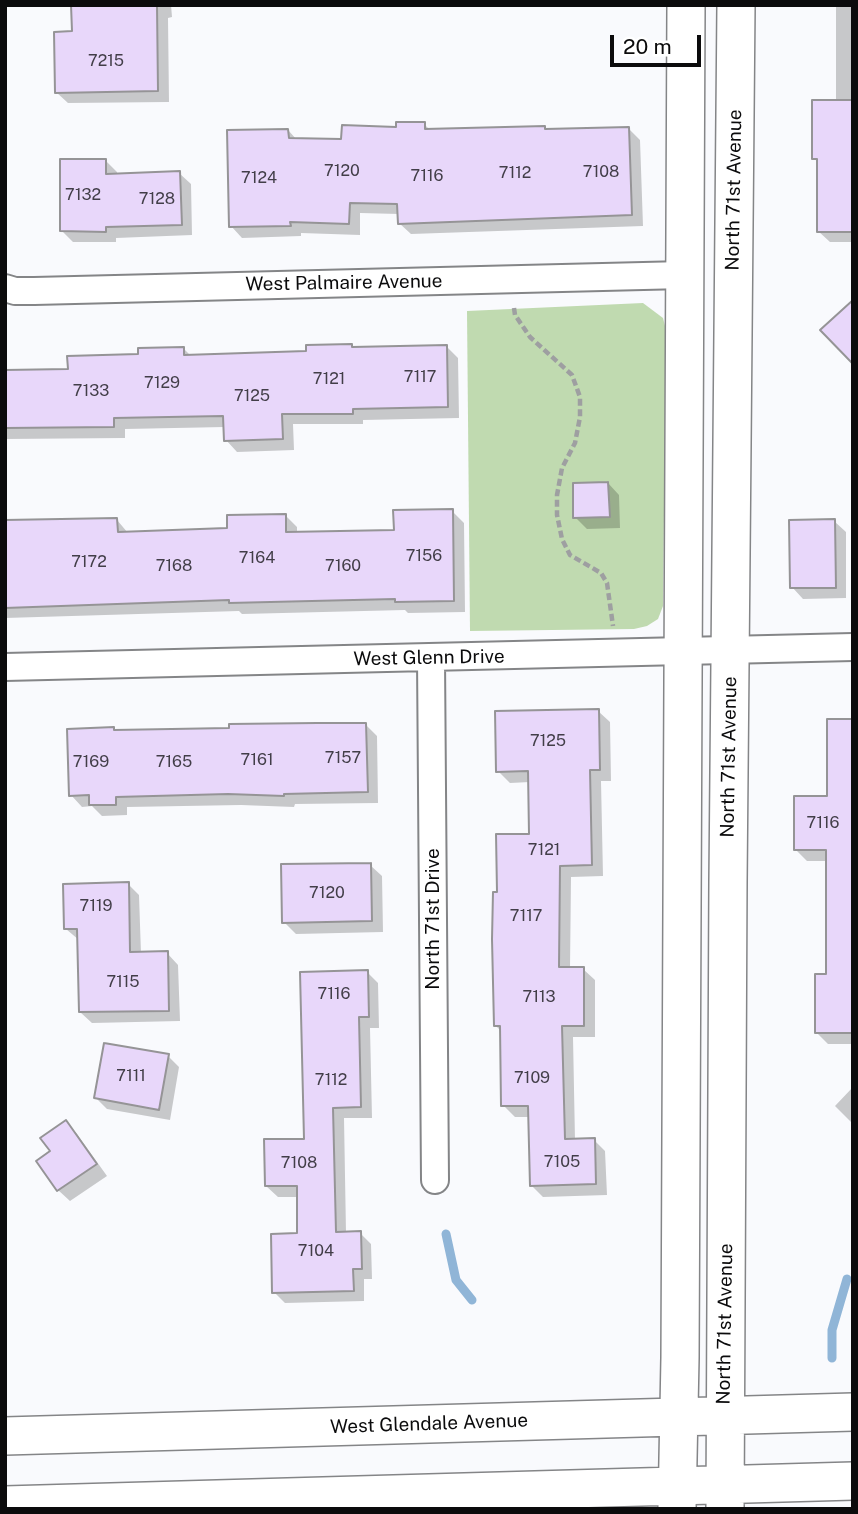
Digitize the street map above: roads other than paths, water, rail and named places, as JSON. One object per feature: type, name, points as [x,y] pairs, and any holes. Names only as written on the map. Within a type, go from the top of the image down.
[{"type":"street","points":[[678,1497],[687,5]]},
{"type":"street","name":"North 71st Avenue","points":[[725,1497],[736,5]]},
{"type":"street","name":"West Palmaire Avenue","points":[[5,288],[34,291],[684,275]]},
{"type":"street","name":"West Glenn Drive","points":[[5,667],[853,647]]},
{"type":"street","name":"North 71st Drive","points":[[431,658],[435,1180]]},
{"type":"street","name":"West Glendale Avenue","points":[[5,1436],[853,1412]]},
{"type":"street","points":[[5,1505],[725,1497],[853,1481]]},
{"type":"waterway","points":[[446,1234],[456,1280],[472,1300]]},
{"type":"waterway","points":[[832,1358],[832,1330],[847,1279]]}]
